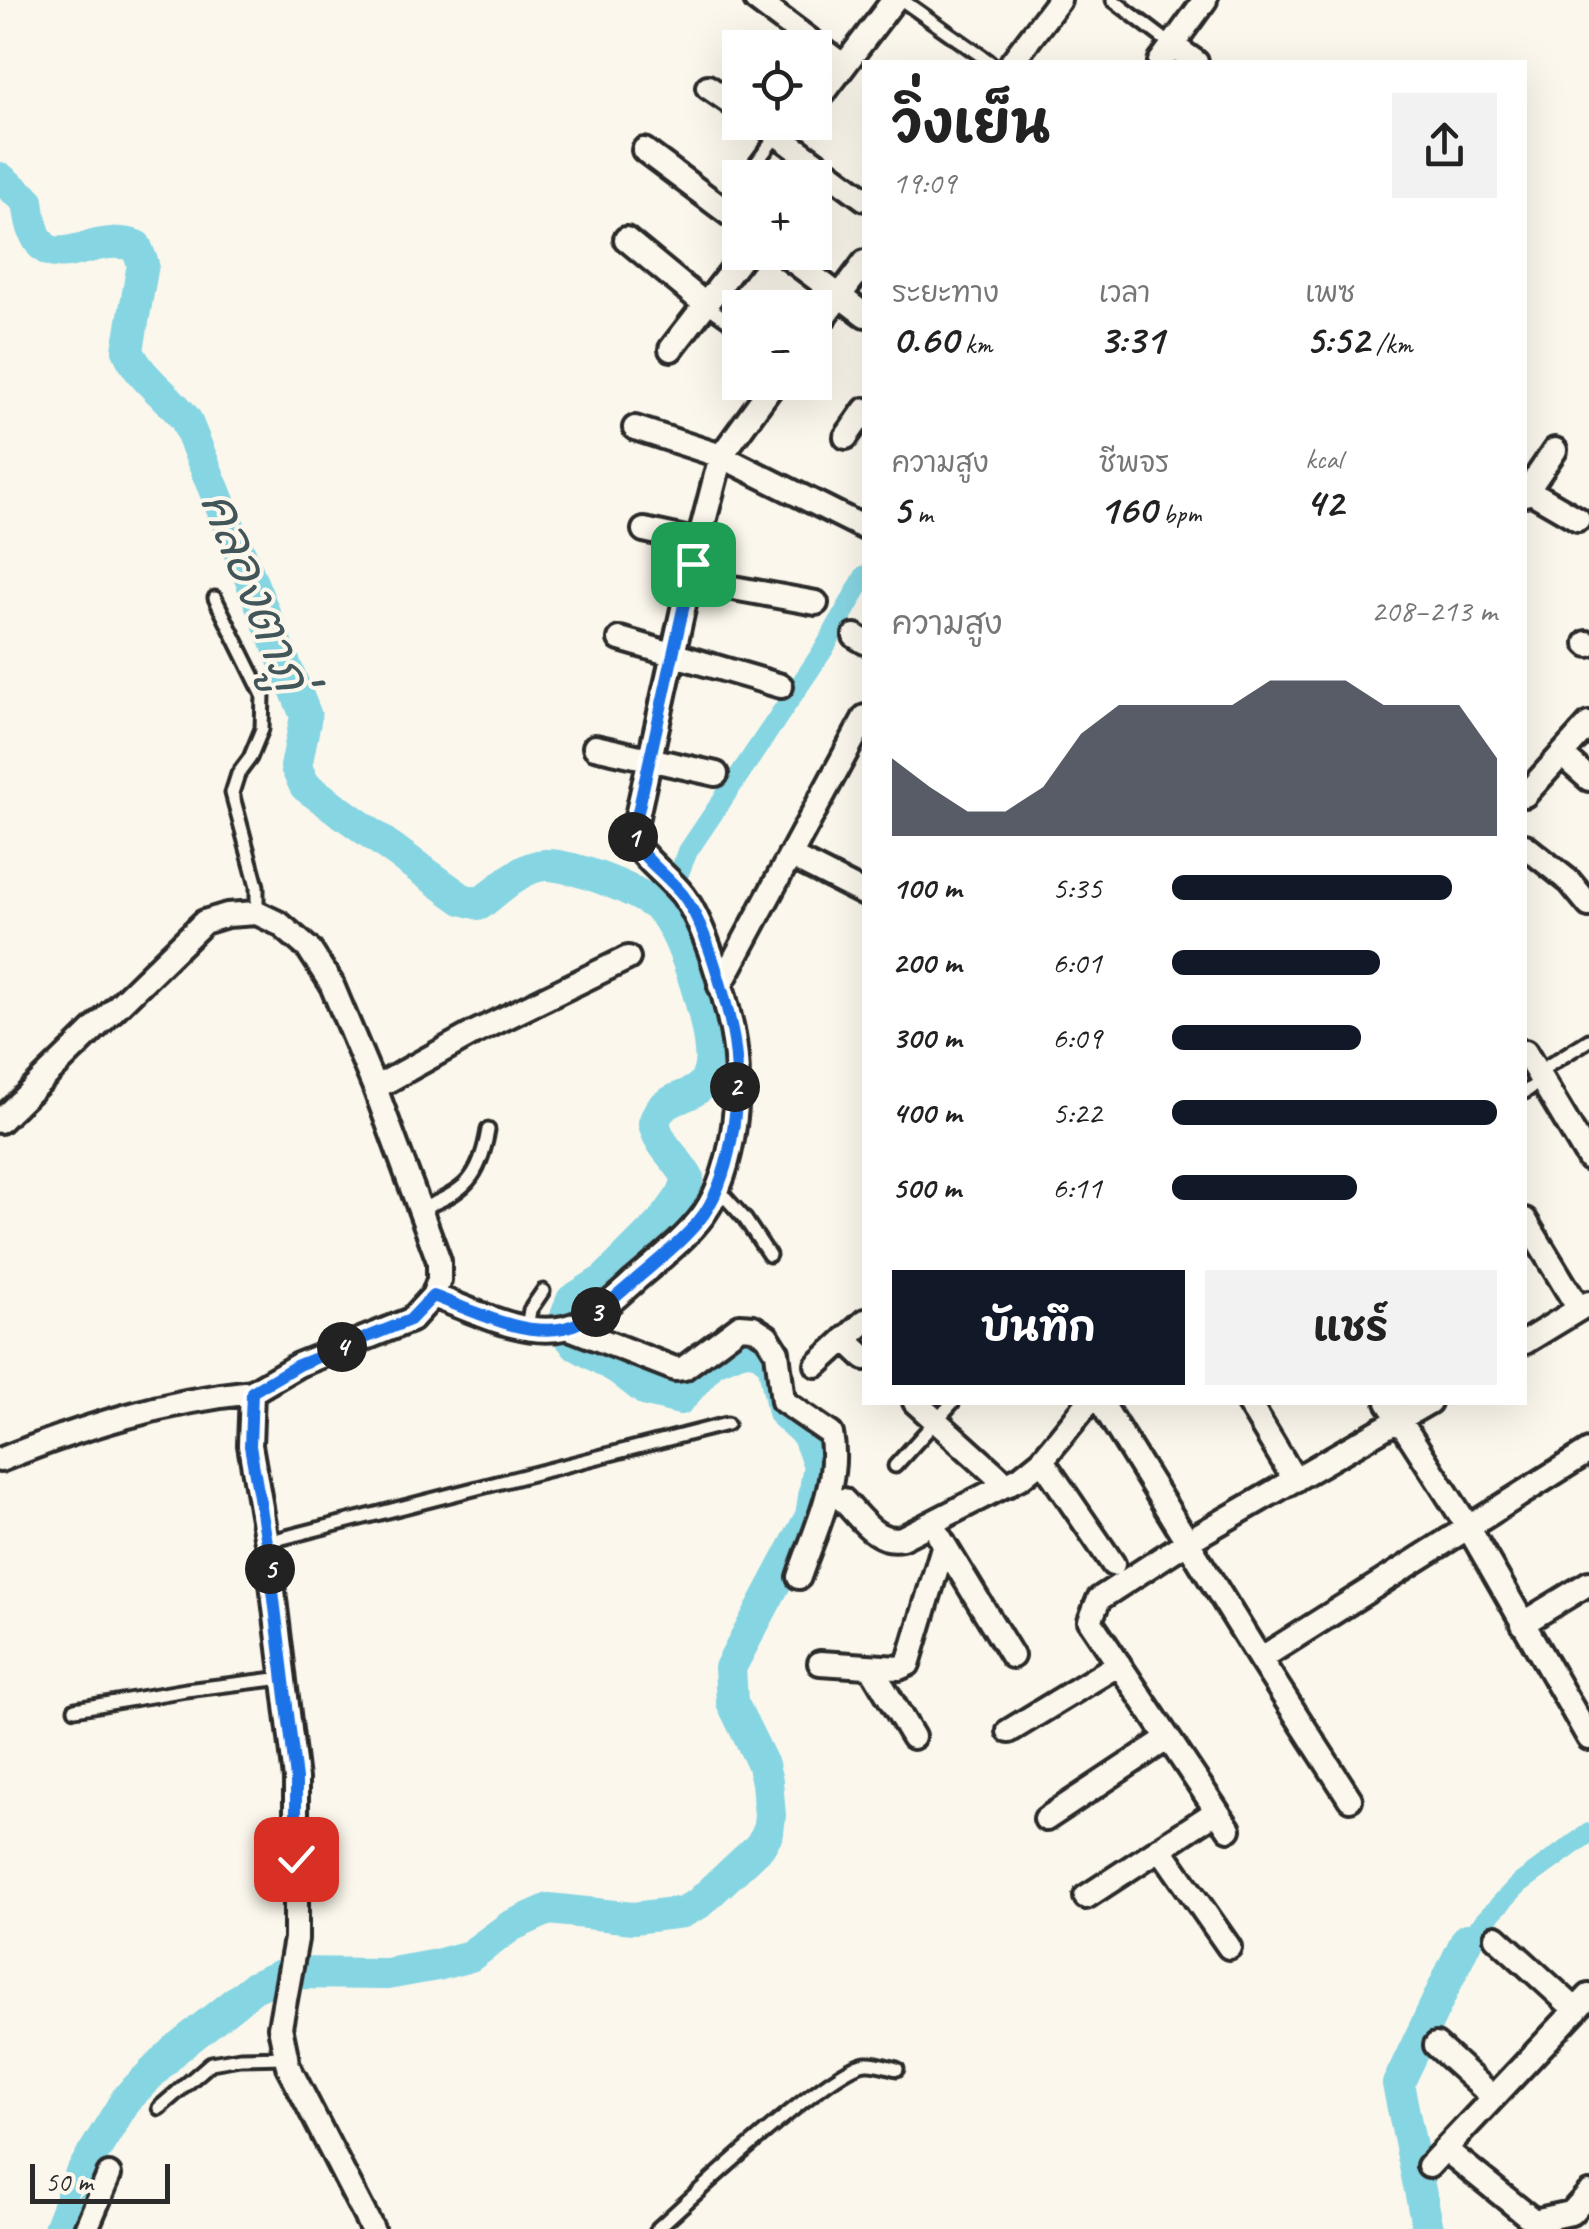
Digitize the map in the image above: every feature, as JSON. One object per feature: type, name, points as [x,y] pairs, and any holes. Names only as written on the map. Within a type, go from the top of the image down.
[{"type":"street","points":[[756,0],[844,66]]},
{"type":"street","points":[[832,82],[894,0]]},
{"type":"street","points":[[1013,60],[1058,0]]},
{"type":"street","points":[[1166,54],[1205,0]]},
{"type":"street","points":[[708,87],[722,97]]},
{"type":"street","points":[[793,140],[862,197]]},
{"type":"street","points":[[644,150],[722,208]]},
{"type":"street","points":[[626,239],[706,305]]},
{"type":"street","points":[[832,307],[862,266]]},
{"type":"street","points":[[671,349],[732,270]]},
{"type":"street","points":[[805,270],[862,312]]},
{"type":"street","points":[[567,1328],[604,1308],[679,1241],[704,1214],[723,1176],[736,1113],[733,1034],[715,966],[685,898],[632,839],[721,456],[762,400]]},
{"type":"street","points":[[846,437],[862,414]]},
{"type":"street","points":[[636,428],[721,456],[862,526]]},
{"type":"street","points":[[1527,490],[1554,450]]},
{"type":"street","points":[[1527,493],[1578,519]]},
{"type":"street","points":[[644,530],[699,542]]},
{"type":"street","points":[[690,580],[816,604]]},
{"type":"street","points":[[620,639],[781,686]]},
{"type":"street","points":[[720,986],[862,723]]},
{"type":"street","points":[[1527,793],[1589,724]]},
{"type":"street","points":[[594,747],[716,774]]},
{"type":"street","points":[[1562,755],[1589,779]]},
{"type":"street","points":[[844,756],[862,766]]},
{"type":"street","points":[[1527,848],[1580,892],[1589,905]]},
{"type":"street","points":[[790,856],[862,892]]},
{"type":"street","points":[[0,1122],[204,922],[257,912],[280,924],[309,949],[330,983],[375,1088],[439,1261],[433,1296],[410,1320],[298,1365],[252,1392],[205,1397],[102,1422],[0,1460]]},
{"type":"street","points":[[375,1088],[472,1034],[628,958]]},
{"type":"street","points":[[1532,1074],[1589,1159]]},
{"type":"street","points":[[1527,1223],[1584,1306],[1527,1341]]},
{"type":"street","points":[[433,1296],[527,1328],[567,1328],[674,1369],[684,1368],[740,1326],[753,1327],[766,1336],[776,1352],[782,1401],[831,1434],[834,1447],[830,1487],[799,1576]]},
{"type":"street","points":[[816,1365],[862,1324]]},
{"type":"street","points":[[845,1340],[862,1355]]},
{"type":"street","points":[[252,1392],[250,1446],[267,1542],[296,1779],[296,1938],[280,2027],[285,2057],[372,2229]]},
{"type":"street","points":[[918,1405],[1007,1485]]},
{"type":"street","points":[[843,1500],[880,1537],[892,1540],[938,1534],[1042,1460],[1087,1405]]},
{"type":"street","points":[[1103,1405],[1185,1543],[1350,1800]]},
{"type":"street","points":[[1250,1405],[1295,1480]]},
{"type":"street","points":[[1086,1897],[1160,1848],[1223,1820],[1090,1621],[1099,1599],[1185,1543],[1295,1480],[1393,1412],[1418,1405]]},
{"type":"street","points":[[1393,1412],[1467,1525],[1522,1624],[1586,1724]]},
{"type":"street","points":[[1260,1659],[1467,1525],[1589,1452]]},
{"type":"street","points":[[1042,1460],[1113,1564]]},
{"type":"street","points":[[938,1534],[1012,1656]]},
{"type":"street","points":[[820,1663],[899,1668],[908,1664],[938,1534]]},
{"type":"street","points":[[1522,1624],[1589,1584]]},
{"type":"street","points":[[1009,1731],[1119,1664]]},
{"type":"street","points":[[871,1666],[913,1737]]},
{"type":"street","points":[[1046,1819],[1168,1738]]},
{"type":"street","points":[[1160,1848],[1230,1947]]},
{"type":"street","points":[[1496,1937],[1582,2003],[1437,2157],[1534,2221],[1571,2212],[1589,2193]]},
{"type":"street","points":[[1436,2045],[1493,2097]]},
{"type":"street","points":[[86,2229],[109,2175]]},
{"type":"lane","points":[[902,0],[987,60]]},
{"type":"lane","points":[[1113,0],[1166,54]]},
{"type":"lane","points":[[706,305],[722,317]]},
{"type":"lane","points":[[215,598],[263,695],[262,729],[232,793],[258,886],[257,912]]},
{"type":"lane","points":[[1532,1074],[1589,1040]]},
{"type":"lane","points":[[420,1209],[451,1198],[471,1180],[480,1165],[488,1130]]},
{"type":"lane","points":[[717,1188],[745,1218],[769,1255]]},
{"type":"lane","points":[[527,1328],[530,1310],[543,1291]]},
{"type":"lane","points":[[895,1466],[950,1405]]},
{"type":"lane","points":[[267,1542],[728,1424]]},
{"type":"lane","points":[[76,1709],[284,1678]]},
{"type":"lane","points":[[159,2108],[211,2063],[285,2057]]},
{"type":"lane","points":[[657,2229],[768,2131],[850,2068],[867,2063],[897,2069]]},
{"type":"waterway","name":"คลองตาภู่","points":[[0,178],[28,201],[33,229],[42,245],[53,252],[117,243],[136,246],[143,264],[128,350],[139,369],[186,420],[306,716],[296,767],[305,786],[462,899],[480,904],[511,880],[545,865],[609,881],[664,913],[689,964],[710,1051],[710,1066],[703,1084],[667,1104],[654,1123],[688,1178],[683,1194],[664,1220],[604,1280],[572,1300],[566,1316],[566,1333],[577,1345],[647,1391],[680,1399],[712,1361],[743,1348],[760,1351],[773,1362],[783,1412],[807,1434],[819,1465],[811,1516],[730,1668],[732,1702],[763,1765],[767,1782],[770,1815],[768,1832],[760,1846],[698,1904],[683,1912],[633,1918],[549,1909],[511,1926],[470,1956],[437,1965],[387,1974],[286,1973],[254,1987],[176,2049],[127,2098],[80,2175],[59,2229]]},
{"type":"waterway","points":[[663,912],[688,851],[824,649],[862,580]]},
{"type":"waterway","points":[[1467,1939],[1519,1884],[1589,1833]]},
{"type":"waterway","points":[[1428,2229],[1398,2084],[1467,1939]]},
{"type":"route","points":[[296,1859],[296,1779],[267,1542],[250,1446],[252,1392],[298,1365],[410,1320],[433,1296],[520,1327],[567,1328],[604,1308],[679,1241],[704,1214],[723,1176],[736,1113],[733,1034],[715,966],[685,898],[632,839],[693,564]]}]
